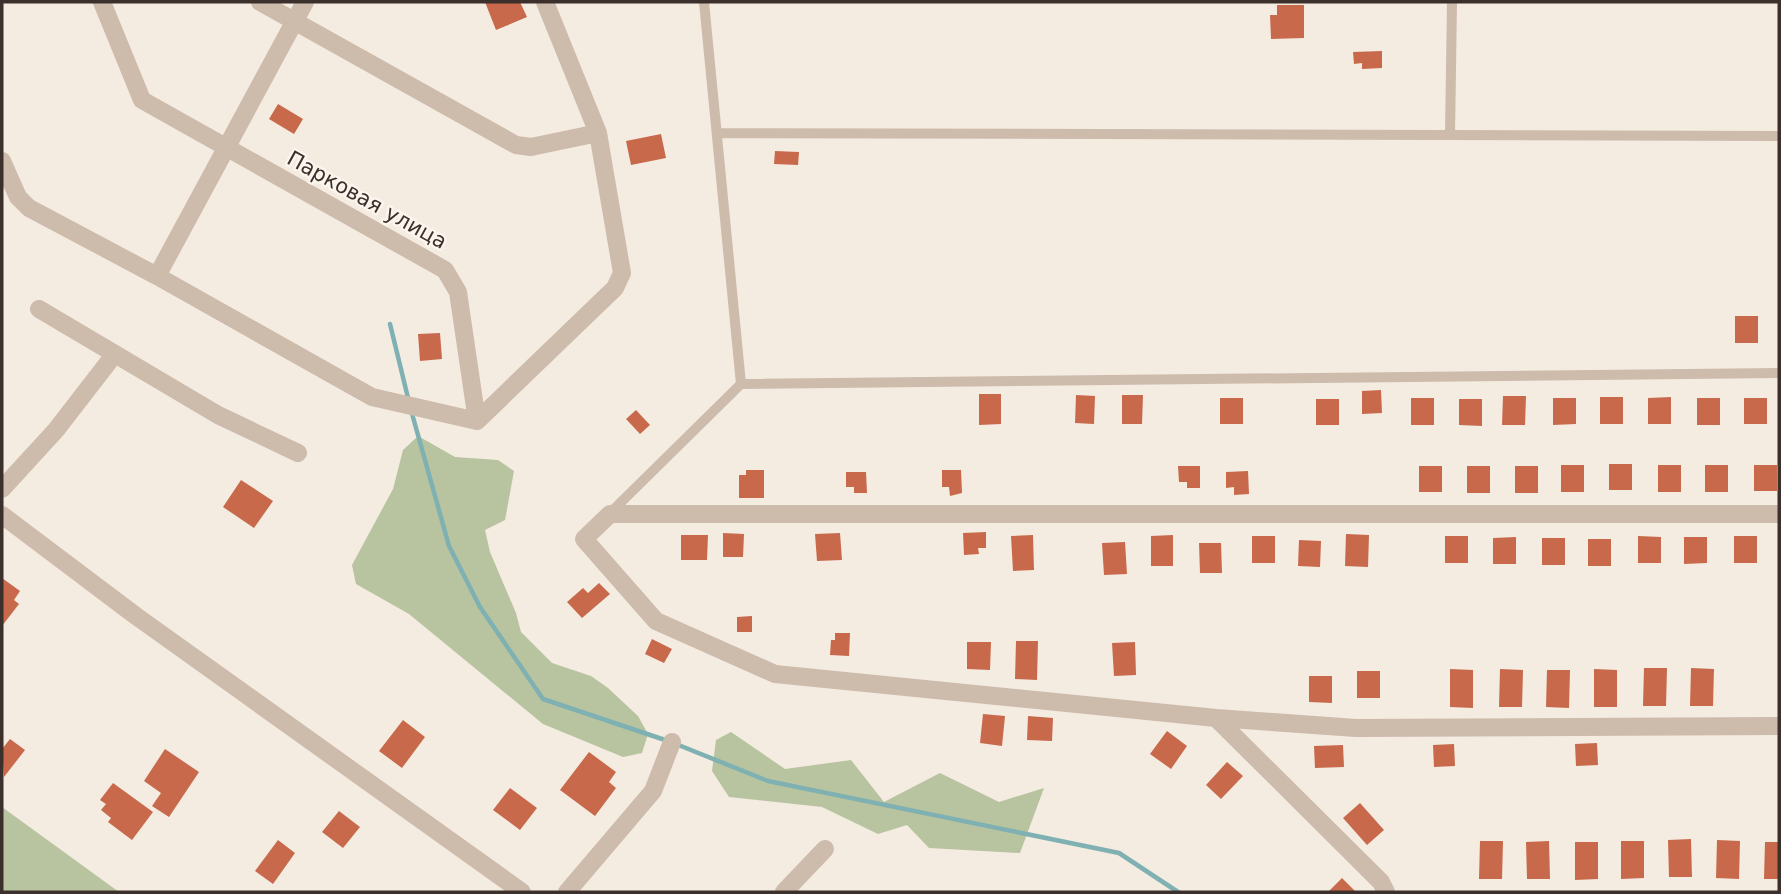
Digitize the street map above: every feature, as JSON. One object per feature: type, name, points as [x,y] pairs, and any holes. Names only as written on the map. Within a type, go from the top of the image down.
[{"type":"street","name":"Парковая улица","points":[[102,2],[142,100],[445,270],[458,292],[477,421]]},
{"type":"street","points":[[260,2],[516,145],[531,146],[598,133]]},
{"type":"street","points":[[157,276],[228,149],[305,2]]},
{"type":"street","points":[[2,161],[18,197],[29,208],[157,276],[372,397],[477,421],[615,288],[622,273],[598,133],[545,2]]},
{"type":"street","points":[[39,309],[218,415],[298,453]]},
{"type":"street","points":[[2,489],[56,430],[114,355]]},
{"type":"street","points":[[1779,513],[610,514],[584,539],[656,621],[775,674],[1216,718],[1356,728],[1779,726]]},
{"type":"street","points":[[2,515],[136,616],[522,892]]},
{"type":"street","points":[[1216,718],[1381,882],[1386,892]]},
{"type":"street","points":[[567,892],[653,791],[672,742]]},
{"type":"street","points":[[784,892],[825,849]]},
{"type":"lane","points":[[704,2],[741,384]]},
{"type":"lane","points":[[1450,135],[1452,2]]},
{"type":"lane","points":[[717,133],[1779,136]]},
{"type":"lane","points":[[610,514],[741,384],[1779,373]]},
{"type":"green space","points":[[418,436],[455,457],[498,460],[514,471],[505,520],[485,530],[490,552],[516,613],[521,632],[552,663],[591,676],[638,716],[648,734],[642,753],[623,757],[543,724],[409,614],[356,584],[352,565],[393,489],[403,450]]},
{"type":"green space","points":[[731,732],[785,769],[851,760],[884,802],[940,773],[999,802],[1044,788],[1020,853],[929,848],[907,825],[878,834],[822,807],[729,797],[712,771],[716,740]]},
{"type":"green space","points":[[2,807],[119,892],[2,892]]},
{"type":"building","points":[[485,2],[520,2],[527,17],[496,30]]},
{"type":"building","points":[[1277,5],[1304,5],[1304,38],[1271,39],[1270,15],[1277,15]]},
{"type":"building","points":[[1382,51],[1382,68],[1362,69],[1362,63],[1354,64],[1353,52]]},
{"type":"building","points":[[278,104],[303,119],[294,134],[269,119]]},
{"type":"building","points":[[661,134],[666,158],[631,165],[626,141]]},
{"type":"building","points":[[775,151],[799,152],[798,165],[774,164]]},
{"type":"building","points":[[1735,316],[1758,316],[1758,343],[1735,343]]},
{"type":"building","points":[[440,333],[442,359],[420,361],[418,334]]},
{"type":"building","points":[[1381,390],[1382,413],[1362,414],[1362,391]]},
{"type":"building","points":[[979,394],[1001,394],[1001,424],[979,425]]},
{"type":"building","points":[[1076,395],[1095,396],[1094,424],[1075,423]]},
{"type":"building","points":[[1122,395],[1143,395],[1142,424],[1122,424]]},
{"type":"building","points":[[1503,396],[1526,396],[1525,425],[1502,425]]},
{"type":"building","points":[[1600,397],[1623,397],[1623,424],[1600,424]]},
{"type":"building","points":[[1671,397],[1671,424],[1648,424],[1648,398]]},
{"type":"building","points":[[1220,398],[1243,398],[1243,424],[1220,424]]},
{"type":"building","points":[[1411,398],[1434,398],[1434,425],[1411,425]]},
{"type":"building","points":[[1553,398],[1576,398],[1576,424],[1553,425]]},
{"type":"building","points":[[1697,398],[1720,398],[1720,425],[1697,425]]},
{"type":"building","points":[[1744,398],[1767,398],[1767,424],[1744,424]]},
{"type":"building","points":[[1316,399],[1339,399],[1339,425],[1316,425]]},
{"type":"building","points":[[1459,399],[1482,399],[1482,426],[1459,425]]},
{"type":"building","points":[[636,410],[650,425],[640,434],[626,419]]},
{"type":"building","points":[[1609,464],[1632,464],[1632,490],[1609,490]]},
{"type":"building","points":[[1561,465],[1584,465],[1584,492],[1561,492]]},
{"type":"building","points":[[1658,465],[1681,465],[1681,492],[1658,492]]},
{"type":"building","points":[[1705,465],[1728,465],[1728,492],[1705,492]]},
{"type":"building","points":[[1754,465],[1777,465],[1777,491],[1754,491]]},
{"type":"building","points":[[1178,466],[1200,466],[1200,488],[1187,488],[1187,482],[1179,482]]},
{"type":"building","points":[[1419,466],[1442,466],[1442,492],[1419,492]]},
{"type":"building","points":[[1467,466],[1490,466],[1490,493],[1467,493]]},
{"type":"building","points":[[1515,466],[1538,466],[1538,493],[1515,493]]},
{"type":"building","points":[[746,470],[764,470],[764,498],[739,498],[739,475],[746,475]]},
{"type":"building","points":[[942,470],[961,470],[962,493],[950,496],[949,487],[942,487]]},
{"type":"building","points":[[1248,471],[1249,494],[1234,495],[1234,487],[1226,488],[1226,472]]},
{"type":"building","points":[[846,472],[866,472],[867,493],[854,493],[854,487],[846,487]]},
{"type":"building","points":[[241,480],[273,501],[254,528],[223,507]]},
{"type":"building","points":[[986,532],[986,548],[978,548],[979,554],[964,555],[963,533]]},
{"type":"building","points":[[723,533],[744,534],[743,557],[723,557]]},
{"type":"building","points":[[840,533],[842,560],[817,561],[815,534]]},
{"type":"building","points":[[1346,534],[1369,535],[1368,567],[1345,566]]},
{"type":"building","points":[[681,535],[708,535],[707,560],[681,560]]},
{"type":"building","points":[[1033,535],[1034,570],[1013,571],[1011,536]]},
{"type":"building","points":[[1173,535],[1173,566],[1151,566],[1151,536]]},
{"type":"building","points":[[1252,536],[1275,536],[1275,563],[1252,563]]},
{"type":"building","points":[[1445,536],[1468,536],[1468,563],[1445,563]]},
{"type":"building","points":[[1638,536],[1661,537],[1661,563],[1638,563]]},
{"type":"building","points":[[1734,536],[1757,536],[1757,563],[1734,563]]},
{"type":"building","points":[[1516,537],[1516,564],[1493,564],[1493,538]]},
{"type":"building","points":[[1684,537],[1707,537],[1707,563],[1684,564]]},
{"type":"building","points":[[1542,538],[1565,538],[1565,565],[1542,565]]},
{"type":"building","points":[[1588,539],[1611,539],[1611,566],[1588,566]]},
{"type":"building","points":[[1299,540],[1321,541],[1320,567],[1298,566]]},
{"type":"building","points":[[1125,542],[1127,574],[1104,575],[1102,543]]},
{"type":"building","points":[[1199,543],[1221,543],[1222,573],[1200,573]]},
{"type":"building","points":[[2,578],[20,591],[14,600],[19,604],[2,626]]},
{"type":"building","points":[[599,583],[610,594],[582,618],[567,602],[583,588],[588,593]]},
{"type":"building","points":[[752,616],[752,632],[737,632],[737,617]]},
{"type":"building","points":[[835,633],[850,633],[849,656],[830,655],[831,640],[835,640]]},
{"type":"building","points":[[652,639],[672,649],[664,663],[645,654]]},
{"type":"building","points":[[1016,641],[1038,641],[1037,680],[1015,679]]},
{"type":"building","points":[[967,642],[991,642],[990,670],[967,669]]},
{"type":"building","points":[[1135,642],[1136,675],[1114,676],[1112,643]]},
{"type":"building","points":[[1644,668],[1667,668],[1666,706],[1643,706]]},
{"type":"building","points":[[1691,668],[1714,669],[1713,706],[1690,706]]},
{"type":"building","points":[[1450,669],[1473,670],[1473,708],[1450,707]]},
{"type":"building","points":[[1500,669],[1523,670],[1522,707],[1499,707]]},
{"type":"building","points":[[1594,669],[1617,670],[1617,707],[1594,707]]},
{"type":"building","points":[[1547,670],[1570,670],[1569,708],[1546,707]]},
{"type":"building","points":[[1357,671],[1380,671],[1380,698],[1357,698]]},
{"type":"building","points":[[1309,676],[1332,676],[1332,703],[1309,702]]},
{"type":"building","points":[[983,714],[1005,716],[1002,746],[980,743]]},
{"type":"building","points":[[1028,716],[1053,718],[1052,741],[1027,740]]},
{"type":"building","points":[[403,720],[425,737],[402,768],[379,751]]},
{"type":"building","points":[[1167,731],[1187,746],[1171,769],[1150,754]]},
{"type":"building","points":[[10,739],[25,750],[4,777],[2,749]]},
{"type":"building","points":[[1597,743],[1598,765],[1576,766],[1575,744]]},
{"type":"building","points":[[1454,744],[1455,766],[1434,767],[1433,745]]},
{"type":"building","points":[[1343,745],[1344,767],[1315,768],[1314,746]]},
{"type":"building","points":[[165,749],[199,772],[169,817],[152,806],[161,793],[144,781]]},
{"type":"building","points":[[589,752],[616,772],[609,782],[616,788],[595,816],[560,790]]},
{"type":"building","points":[[1227,762],[1243,776],[1221,799],[1206,785]]},
{"type":"building","points":[[113,783],[153,812],[132,840],[108,822],[111,818],[101,810],[106,804],[100,800]]},
{"type":"building","points":[[510,788],[537,808],[520,830],[493,810]]},
{"type":"building","points":[[1360,803],[1384,830],[1367,845],[1343,818]]},
{"type":"building","points":[[339,811],[360,827],[343,848],[322,832]]},
{"type":"building","points":[[1691,839],[1692,877],[1669,877],[1668,840]]},
{"type":"building","points":[[278,840],[295,853],[273,884],[255,871]]},
{"type":"building","points":[[1717,840],[1740,841],[1739,879],[1716,878]]},
{"type":"building","points":[[1480,841],[1503,841],[1502,879],[1479,879]]},
{"type":"building","points":[[1549,841],[1550,879],[1527,879],[1526,842]]},
{"type":"building","points":[[1621,841],[1644,841],[1644,878],[1621,879]]},
{"type":"building","points":[[1575,842],[1598,842],[1598,879],[1575,880]]},
{"type":"building","points":[[1765,842],[1779,842],[1779,879],[1764,879]]},
{"type":"building","points":[[1342,878],[1356,892],[1328,892]]},
{"type":"waterway","points":[[390,324],[409,402]]},
{"type":"waterway","points":[[411,410],[449,546],[480,607],[543,699],[668,741]]},
{"type":"waterway","points":[[676,744],[768,781],[1119,853],[1178,892]]}]
